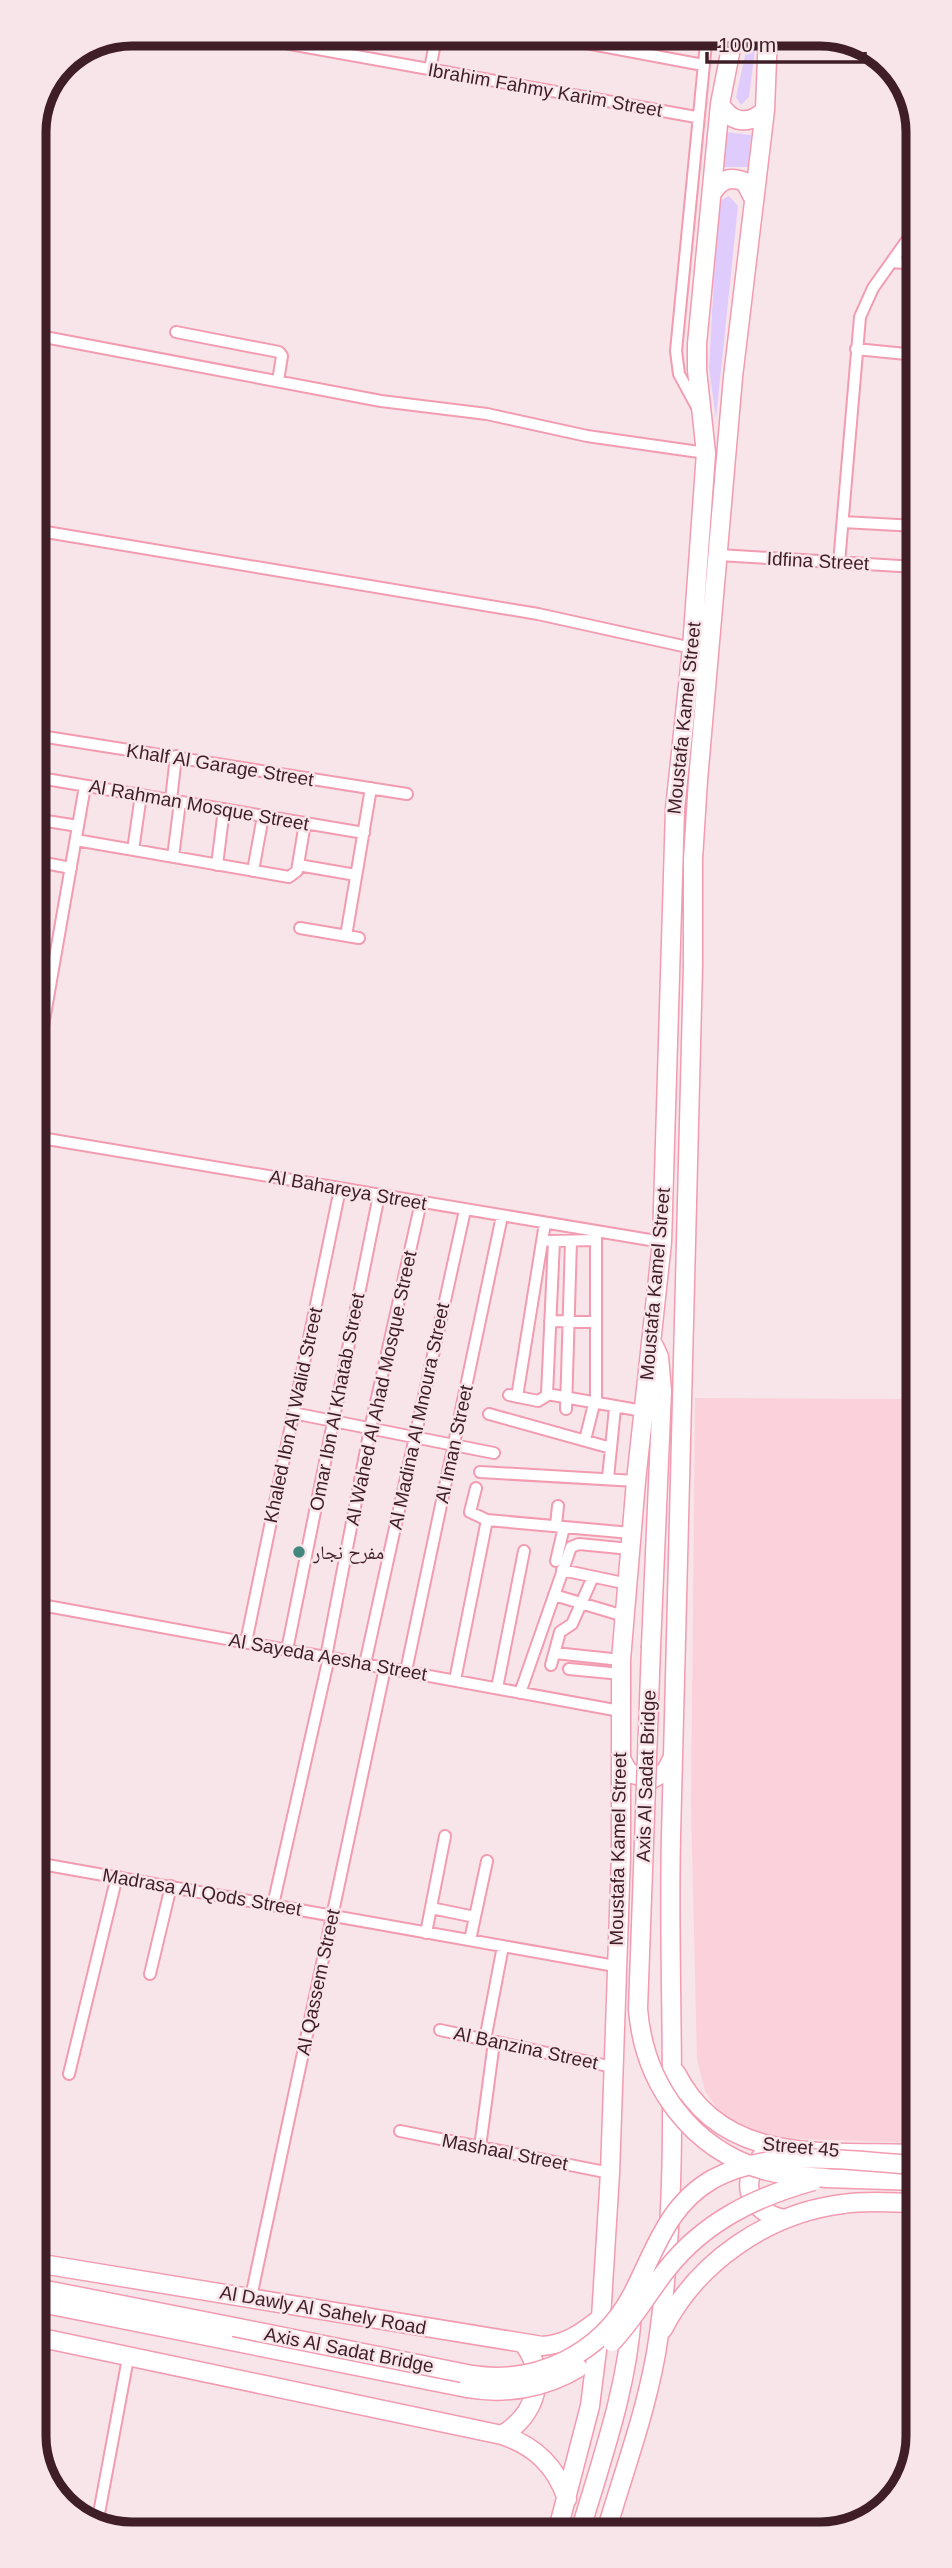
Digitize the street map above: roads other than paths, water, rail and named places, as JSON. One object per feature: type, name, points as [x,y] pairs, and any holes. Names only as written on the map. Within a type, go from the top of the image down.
[{"type":"main road","name":"Moustafa Kamel Street","points":[[560,2522],[590,2406],[601,2318],[610,2173],[615,1966],[621,1855],[621,1667],[630,1541],[662,1242],[675,809],[692,648],[706,453],[697,344],[720,104],[731,46]]},
{"type":"main road","name":"Moustafa Kamel Street","points":[[609,2522],[631,2453],[658,2339],[671,2204],[674,2070],[671,1843],[693,859],[733,377],[765,110],[767,46]]},
{"type":"main road","points":[[720,104],[732,118],[740,121],[758,117],[765,110]]},
{"type":"main road","points":[[712,193],[726,179],[736,179],[752,190],[754,199]]},
{"type":"main road","name":"Axis Al Sadat Bridge","points":[[652,1340],[659,1357],[662,1391],[638,2009],[647,2061],[676,2113],[710,2143],[767,2171],[826,2178],[906,2181]]},
{"type":"main road","points":[[621,1759],[629,1773],[652,1779],[666,1771],[673,1756]]},
{"type":"main road","points":[[621,1855],[626,1839],[641,1829],[658,1830],[671,1843]]},
{"type":"main road","name":"Street 45","points":[[674,2070],[689,2096],[709,2117],[746,2140],[771,2147],[906,2153]]},
{"type":"main road","points":[[771,2147],[751,2175],[750,2192],[756,2206],[763,2213],[784,2219]]},
{"type":"main road","name":"Axis Al Sadat Bridge","points":[[46,2304],[472,2375],[509,2377],[545,2370],[582,2351],[610,2327],[633,2294],[673,2214],[697,2190],[727,2173],[782,2159],[906,2164]]},
{"type":"main road","name":"Axis Al Sadat Bridge","points":[[46,2290],[479,2390],[535,2386],[575,2370],[604,2349],[630,2323],[677,2257],[715,2224],[762,2197],[826,2178]]},
{"type":"main road","points":[[658,2339],[680,2302],[707,2270],[748,2238],[784,2219],[846,2203],[906,2203]]},
{"type":"main road","name":"Al Dawly Al Sahely Road","points":[[46,2265],[523,2343],[561,2344],[575,2339],[601,2318]]},
{"type":"main road","name":"Axis Al Sadat Bridge","points":[[583,2522],[621,2384],[633,2294]]},
{"type":"main road","points":[[46,2339],[502,2435],[527,2445],[548,2463],[567,2499]]},
{"type":"main road","points":[[502,2435],[524,2418],[536,2392],[535,2364],[523,2343]]},
{"type":"street","name":"Ibrahim Fahmy Karim Street","points":[[302,46],[696,117]]},
{"type":"street","points":[[430,69],[434,46]]},
{"type":"street","points":[[602,46],[703,65]]},
{"type":"street","points":[[702,417],[679,374],[676,351],[705,46]]},
{"type":"street","points":[[839,563],[856,349],[865,302],[906,242]]},
{"type":"street","points":[[892,261],[906,263]]},
{"type":"street","points":[[176,332],[279,352],[282,356],[278,381]]},
{"type":"street","points":[[46,337],[381,401],[487,414],[643,446],[706,453]]},
{"type":"street","points":[[856,349],[906,354]]},
{"type":"street","points":[[843,522],[906,525]]},
{"type":"street","points":[[46,532],[538,614],[692,648]]},
{"type":"street","name":"Idfina Street","points":[[719,555],[906,566]]},
{"type":"street","name":"Khalf Al Garage Street","points":[[46,736],[407,794]]},
{"type":"street","points":[[173,857],[176,757]]},
{"type":"street","name":"Al Rahman Mosque Street","points":[[46,779],[363,833]]},
{"type":"street","points":[[46,1003],[85,786]]},
{"type":"street","points":[[346,936],[371,788]]},
{"type":"street","points":[[133,850],[141,795]]},
{"type":"street","points":[[217,865],[224,809]]},
{"type":"street","points":[[254,871],[263,816]]},
{"type":"street","points":[[46,821],[78,826]]},
{"type":"street","points":[[76,840],[289,877],[296,874],[306,823]]},
{"type":"street","points":[[46,863],[71,867]]},
{"type":"street","points":[[298,865],[356,875]]},
{"type":"street","points":[[300,928],[359,938]]},
{"type":"street","points":[[46,987],[50,988]]},
{"type":"street","name":"Al Bahareya Street","points":[[46,1139],[545,1223],[596,1236],[662,1242]]},
{"type":"street","name":"Khaled Ibn Al Walid Street","points":[[246,1642],[340,1189]]},
{"type":"street","name":"Omar Ibn Al Khatab Street","points":[[287,1650],[331,1421],[379,1195]]},
{"type":"street","name":"Al Wahed Al Ahad Mosque Street","points":[[273,1905],[328,1657],[370,1429],[421,1202]]},
{"type":"street","name":"Al Madina Al Mnoura Street","points":[[365,1664],[465,1210]]},
{"type":"street","name":"Al Iman Street","points":[[406,1671],[502,1216]]},
{"type":"street","points":[[545,1223],[550,1321],[548,1395]]},
{"type":"street","points":[[548,1241],[571,1241],[596,1236],[595,1404],[585,1440]]},
{"type":"street","points":[[548,1241],[513,1396],[538,1401],[548,1395]]},
{"type":"street","points":[[566,1404],[571,1241]]},
{"type":"street","points":[[550,1321],[596,1322]]},
{"type":"street","points":[[548,1395],[566,1404],[595,1404],[643,1411]]},
{"type":"street","points":[[608,1478],[615,1408]]},
{"type":"street","points":[[293,1413],[494,1453]]},
{"type":"street","points":[[489,1414],[611,1448]]},
{"type":"street","points":[[480,1472],[636,1481]]},
{"type":"street","points":[[475,1488],[471,1514],[485,1523],[560,1526],[630,1541]]},
{"type":"street","points":[[520,1693],[554,1595],[559,1566],[558,1506]]},
{"type":"street","points":[[455,1680],[485,1523]]},
{"type":"street","points":[[559,1566],[576,1544],[630,1541]]},
{"type":"street","points":[[497,1688],[524,1551]]},
{"type":"street","points":[[559,1566],[592,1579],[628,1584]]},
{"type":"street","points":[[551,1665],[562,1630],[572,1624],[592,1579]]},
{"type":"street","points":[[554,1595],[624,1616]]},
{"type":"street","name":"Al Sayeda Aesha Street","points":[[46,1606],[620,1711]]},
{"type":"street","points":[[540,1635],[556,1647],[621,1667]]},
{"type":"street","points":[[569,1669],[621,1667]]},
{"type":"street","name":"Al Qassem Street","points":[[251,2297],[385,1668]]},
{"type":"street","points":[[426,1933],[445,1836]]},
{"type":"street","points":[[470,1940],[487,1861]]},
{"type":"street","name":"Madrasa Al Qods Street","points":[[46,1864],[117,1875],[615,1966]]},
{"type":"street","points":[[69,2074],[117,1875]]},
{"type":"street","points":[[150,1974],[171,1886]]},
{"type":"street","points":[[431,1908],[475,1917]]},
{"type":"street","points":[[480,2147],[489,2041],[503,1946]]},
{"type":"street","name":"Al Banzina Street","points":[[440,2030],[613,2067]]},
{"type":"street","name":"Mashaal Street","points":[[400,2131],[610,2173]]},
{"type":"street","points":[[99,2516],[128,2358]]},
{"type":"place","name":"مفرح نجار","points":[[299,1552]]}]
